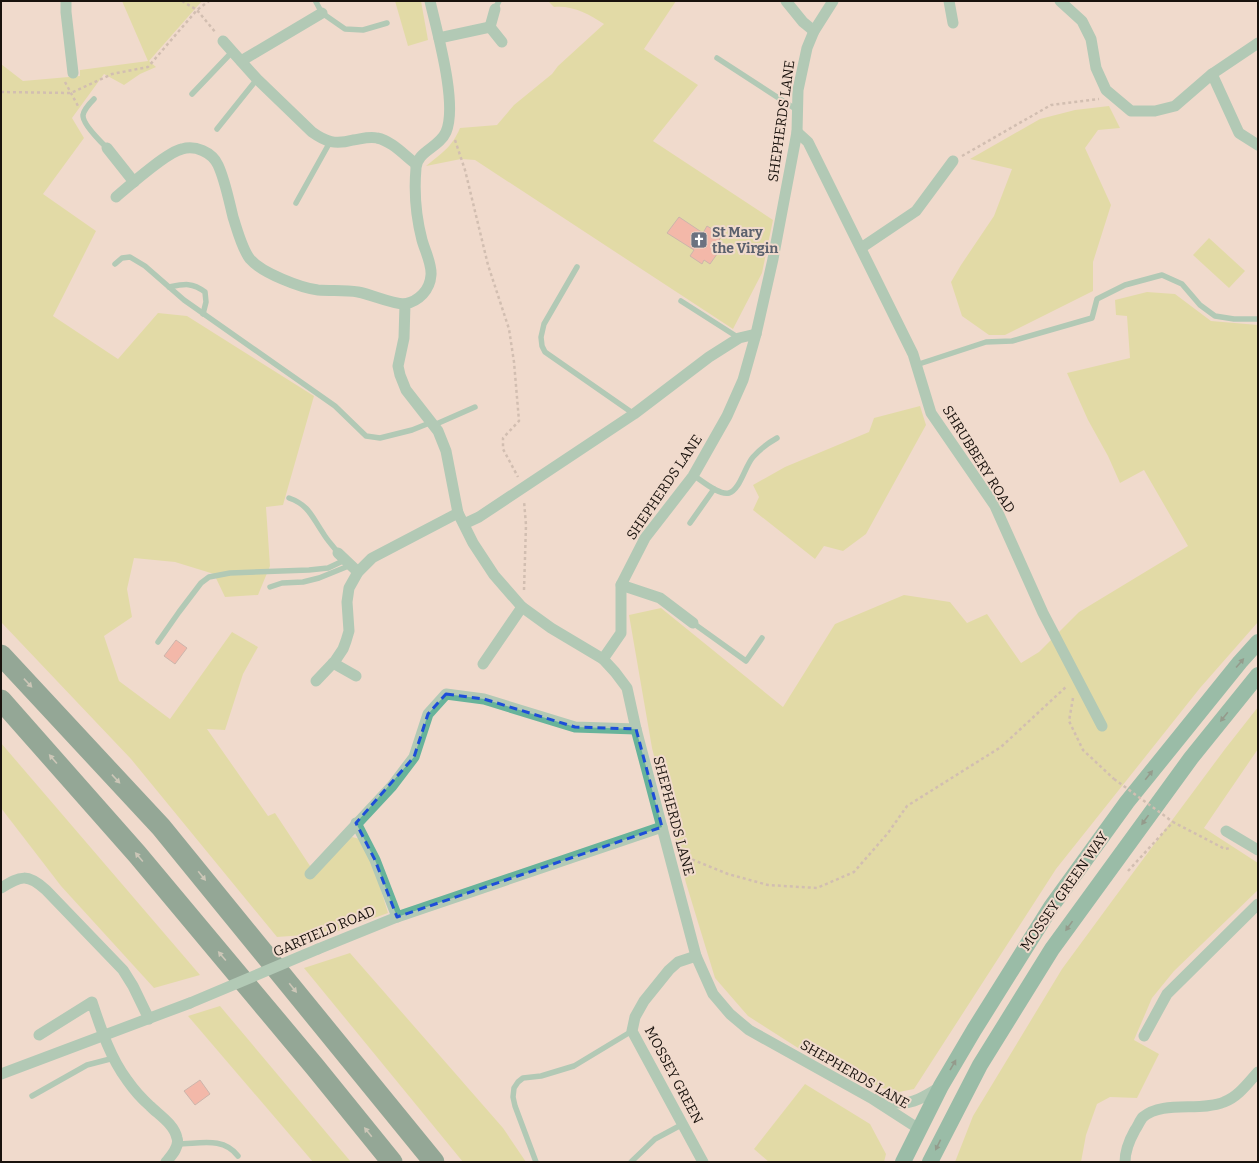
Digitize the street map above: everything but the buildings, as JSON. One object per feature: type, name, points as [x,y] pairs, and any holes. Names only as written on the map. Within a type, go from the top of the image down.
[{"type":"highway","points":[[1,655],[161,827],[434,1162]]},
{"type":"highway","points":[[1,700],[142,860],[315,1067],[392,1162]]},
{"type":"main road","name":"MOSSEY GREEN WAY","points":[[903,1162],[941,1086],[978,1023],[1051,907],[1127,802],[1240,662],[1258,642]]},
{"type":"main road","name":"MOSSEY GREEN WAY","points":[[930,1162],[980,1065],[1052,949],[1191,758],[1258,675]]},
{"type":"main road","points":[[918,1130],[928,1133],[936,1128],[981,1047],[1014,993],[1026,976],[1052,949]]},
{"type":"street","points":[[66,1],[73,73]]},
{"type":"street","points":[[116,197],[176,151],[189,148],[203,151],[210,154],[218,165],[241,239],[249,257],[256,264],[272,274],[304,287],[319,290],[358,292],[405,304],[416,301],[423,294],[431,276],[431,270],[422,239],[417,210],[416,164],[422,154],[441,141],[447,130],[450,108],[448,83],[430,1]]},
{"type":"street","points":[[786,1],[803,22],[814,31]]},
{"type":"street","name":"SHEPHERDS LANE","points":[[833,1],[814,31],[807,48],[798,90],[797,132],[773,259],[756,334],[743,380],[727,416],[693,474],[645,538],[621,585],[622,633],[603,659],[627,688],[636,730],[696,956],[713,994],[725,1010],[754,1034],[870,1098],[918,1130]]},
{"type":"street","points":[[949,1],[953,23]]},
{"type":"street","points":[[1060,1],[1082,21],[1090,39],[1096,68],[1106,90],[1131,111],[1155,111],[1175,106],[1212,74],[1258,43]]},
{"type":"street","points":[[490,27],[497,5]]},
{"type":"street","points":[[241,61],[322,13]]},
{"type":"street","points":[[439,38],[490,27]]},
{"type":"street","points":[[490,27],[502,42]]},
{"type":"street","points":[[223,41],[256,79],[312,132],[330,142],[343,142],[360,138],[376,138],[390,144],[416,164]]},
{"type":"street","points":[[1212,74],[1239,133],[1258,145]]},
{"type":"street","name":"SHRUBBERY ROAD","points":[[797,132],[808,142],[913,354],[931,413],[995,506],[1043,613],[1102,726]]},
{"type":"street","points":[[107,148],[134,182]]},
{"type":"street","points":[[861,248],[916,211],[953,161]]},
{"type":"street","points":[[405,304],[404,338],[398,366],[400,375],[406,390],[438,431],[446,451],[458,513],[479,554],[494,575],[522,607],[551,628],[603,659]]},
{"type":"street","points":[[464,524],[479,517],[634,414],[709,357],[739,338],[756,334]]},
{"type":"street","points":[[316,681],[333,663],[342,649],[349,631],[347,602],[349,588],[348,562],[372,558],[458,513]]},
{"type":"street","points":[[621,585],[660,598],[693,623]]},
{"type":"street","points":[[483,664],[522,607]]},
{"type":"street","points":[[333,663],[356,676]]},
{"type":"street","points":[[310,874],[392,786],[414,757],[428,714],[446,694],[484,699],[575,727],[636,730]]},
{"type":"street","points":[[356,824],[375,860],[397,917]]},
{"type":"street","name":"GARFIELD ROAD","points":[[1,1074],[190,1003],[397,917],[662,827]]},
{"type":"street","points":[[1226,831],[1254,847]]},
{"type":"street","points":[[1,888],[13,881],[24,878],[38,882],[123,970],[133,986],[149,1019]]},
{"type":"street","points":[[1144,1036],[1167,994],[1258,904]]},
{"type":"street","name":"MOSSEY GREEN","points":[[696,956],[678,962],[669,970],[641,1006],[635,1017],[632,1031],[703,1162]]},
{"type":"street","points":[[39,1036],[92,1002],[104,1036],[126,1079],[137,1093],[169,1123],[178,1140],[178,1144],[174,1152],[166,1162]]},
{"type":"street","points":[[1125,1162],[1130,1138],[1143,1118],[1153,1112],[1165,1108],[1214,1106],[1225,1102],[1240,1092],[1258,1072]]},
{"type":"street","points":[[870,1098],[897,1103],[908,1103],[921,1098],[941,1086]]},
{"type":"lane","points":[[317,1],[316,2],[322,13],[345,29],[363,30],[387,23]]},
{"type":"lane","points":[[192,94],[232,52]]},
{"type":"lane","points":[[717,58],[798,110]]},
{"type":"lane","points":[[217,129],[256,79]]},
{"type":"lane","points":[[94,99],[85,112],[84,118],[89,129],[107,148]]},
{"type":"lane","points":[[296,203],[330,142]]},
{"type":"lane","points":[[115,264],[122,258],[130,257],[145,266],[184,300],[335,406],[366,436],[380,438],[412,430],[433,424],[475,406]]},
{"type":"lane","points":[[577,267],[544,324],[541,337],[542,346],[545,352],[634,414]]},
{"type":"lane","points":[[916,365],[986,342],[1012,341],[1092,318],[1097,299],[1125,285],[1162,275],[1182,284],[1200,305],[1215,316],[1234,319],[1258,319]]},
{"type":"lane","points":[[169,287],[185,284],[198,286],[205,292],[206,302],[203,314]]},
{"type":"lane","points":[[681,301],[739,338]]},
{"type":"lane","points":[[693,474],[714,489],[724,493],[729,493],[741,480],[747,465],[753,456],[764,445],[777,438]]},
{"type":"lane","points":[[690,523],[714,489]]},
{"type":"lane","points":[[289,498],[299,501],[306,507],[314,517],[323,533],[348,562]]},
{"type":"lane","points":[[270,587],[282,582],[303,582],[319,578],[348,562]]},
{"type":"lane","points":[[158,642],[179,612],[202,583],[209,577],[230,573],[328,568],[348,562]]},
{"type":"lane","points":[[693,623],[746,661],[762,638]]},
{"type":"lane","points":[[536,1162],[515,1106],[514,1088],[518,1082],[523,1078],[541,1076],[574,1066],[632,1031]]},
{"type":"lane","points":[[32,1096],[81,1068],[114,1058]]},
{"type":"lane","points":[[632,1162],[655,1139],[683,1124]]},
{"type":"lane","points":[[178,1144],[215,1143],[226,1145],[233,1149],[238,1156]]},
{"type":"path","points":[[182,1],[197,10],[223,41]]},
{"type":"path","points":[[1,92],[71,93],[112,74],[148,67],[197,10],[209,1]]},
{"type":"path","points":[[953,161],[1051,105],[1113,97]]},
{"type":"path","points":[[449,122],[465,170],[488,265],[509,329],[515,369],[519,421],[503,438],[503,449],[523,488],[526,559],[522,607]]},
{"type":"path","points":[[1077,678],[1069,721],[1083,750],[1114,779],[1174,822],[1225,849],[1254,847]]},
{"type":"path","points":[[668,850],[728,874],[768,885],[817,888],[854,872],[888,833],[907,806],[1001,747],[1077,678]]},
{"type":"path","points":[[1126,874],[1174,822]]},
{"type":"highlighted area","points":[[446,694],[484,699],[575,727],[636,729],[662,827],[397,917],[375,860],[356,823],[414,757],[428,714]]},
{"type":"green space","points":[[122,1],[202,1],[149,61],[156,67],[140,74],[124,85],[104,74],[72,118],[84,138],[43,194],[96,231],[53,316],[118,359],[158,313],[187,316],[314,396],[283,505],[266,507],[270,566],[258,595],[225,597],[214,574],[175,562],[134,558],[127,589],[132,617],[104,636],[119,681],[170,719],[232,632],[258,647],[243,674],[225,730],[207,729],[268,816],[275,813],[316,875],[352,837],[360,839],[374,867],[388,913],[333,933],[277,937],[131,759],[1,622],[1,64],[23,81],[80,76],[80,70],[148,61]]},
{"type":"green space","points":[[395,1],[421,1],[428,40],[408,46]]},
{"type":"green space","points":[[548,1],[676,1],[644,49],[698,85],[653,141],[773,220],[762,273],[733,329],[475,160],[461,159],[426,166],[450,145],[460,128],[497,125],[514,105],[552,74],[558,66],[604,24],[580,11],[567,7],[554,7]]},
{"type":"green space","points":[[1109,106],[1120,128],[1098,130],[1085,148],[1111,205],[1093,262],[1093,291],[1005,335],[989,335],[962,316],[951,282],[994,216],[1012,169],[970,159],[1040,119],[1075,110]]},
{"type":"green space","points":[[1209,238],[1245,271],[1229,288],[1193,255]]},
{"type":"green space","points":[[1147,292],[1175,294],[1211,321],[1258,325],[1258,622],[1200,688],[1056,869],[914,1089],[894,1093],[809,1055],[748,1016],[715,978],[686,883],[652,748],[629,615],[661,608],[783,707],[835,624],[904,595],[950,602],[967,623],[987,614],[1021,663],[1039,652],[1079,612],[1188,546],[1144,470],[1120,483],[1108,456],[1088,420],[1067,373],[1130,358],[1127,316],[1116,315],[1115,300]]},
{"type":"green space","points":[[920,406],[926,425],[866,534],[843,551],[824,546],[815,559],[753,510],[759,497],[753,485],[785,467],[869,432],[874,418]]},
{"type":"green space","points":[[1258,707],[1258,749],[1204,828],[1258,863],[1258,890],[1174,971],[1152,998],[1134,1040],[1159,1054],[1137,1098],[1110,1097],[1097,1104],[1086,1135],[1081,1162],[955,1162],[973,1116],[1062,969],[1225,749]]},
{"type":"green space","points":[[1,743],[200,975],[154,988],[61,886],[1,808]]},
{"type":"green space","points":[[350,953],[503,1128],[526,1162],[463,1162],[304,968]]},
{"type":"green space","points":[[220,1006],[351,1162],[313,1162],[188,1016]]},
{"type":"green space","points":[[805,1084],[870,1124],[886,1154],[884,1162],[769,1162],[754,1149]]},
{"type":"place","name":"St Mary the Virgin","points":[[699,240]]}]
